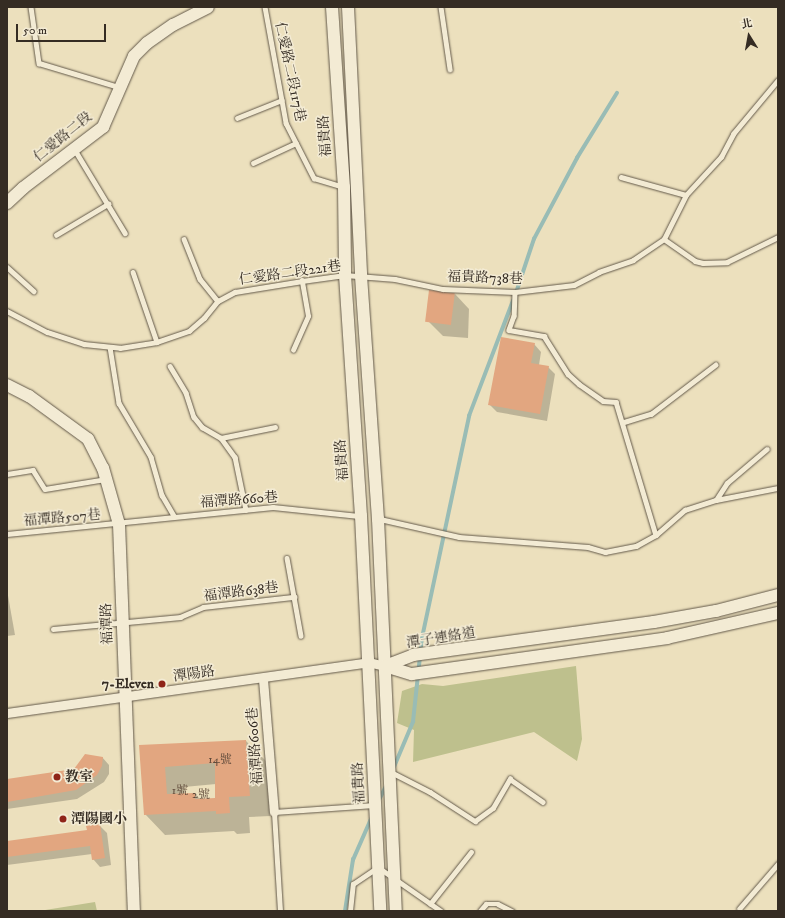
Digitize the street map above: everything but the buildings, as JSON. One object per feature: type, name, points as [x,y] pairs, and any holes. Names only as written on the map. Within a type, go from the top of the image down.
[{"type":"street","name":"仁愛路二段","points":[[7,203],[23,188],[75,150],[103,127],[134,56],[147,43],[173,25],[208,7]]},
{"type":"street","name":"福貴路","points":[[332,7],[344,187],[345,275],[361,516],[380,911]]},
{"type":"street","name":"福貴路","points":[[348,7],[361,276],[378,519],[396,911]]},
{"type":"street","name":"福潭路","points":[[7,384],[29,396],[88,439],[106,479],[120,524],[122,621],[134,911]]},
{"type":"street","name":"潭子連絡道","points":[[385,666],[413,655],[654,622],[716,611],[778,595]]},
{"type":"street","name":"潭子連絡道","points":[[385,666],[412,674],[667,638],[778,613]]},
{"type":"street","name":"潭陽路","points":[[7,713],[263,679],[368,662],[385,666]]},
{"type":"street","name":"福潭路606巷","points":[[263,679],[274,812]]},
{"type":"lane","points":[[31,7],[39,63],[121,88]]},
{"type":"lane","name":"仁愛路二段117巷","points":[[265,7],[286,123],[314,178],[344,187]]},
{"type":"lane","points":[[441,7],[450,69]]},
{"type":"lane","name":"福貴路738巷","points":[[361,276],[395,279],[443,289],[515,292],[574,285],[599,272],[633,260],[664,239],[686,195],[721,157],[733,134],[778,80]]},
{"type":"lane","points":[[237,118],[282,100]]},
{"type":"lane","points":[[253,163],[296,143]]},
{"type":"lane","points":[[75,150],[125,233]]},
{"type":"lane","points":[[621,177],[686,195]]},
{"type":"lane","points":[[56,235],[108,204]]},
{"type":"lane","points":[[664,239],[695,261],[703,263],[727,262],[778,237]]},
{"type":"lane","points":[[184,239],[200,279],[218,300]]},
{"type":"lane","points":[[7,267],[34,292]]},
{"type":"lane","points":[[133,272],[157,342]]},
{"type":"lane","name":"仁愛路二段221巷","points":[[7,311],[47,332],[84,344],[120,348],[157,342],[189,331],[204,318],[218,300],[235,292],[345,275],[361,276]]},
{"type":"lane","points":[[292,350],[308,316],[302,281]]},
{"type":"lane","points":[[515,292],[514,316],[509,330],[544,336],[568,374],[593,396],[603,401],[616,402],[624,422],[627,439],[656,535]]},
{"type":"lane","points":[[110,347],[119,404],[151,457],[162,495],[174,516]]},
{"type":"lane","points":[[624,422],[651,414],[714,365]]},
{"type":"lane","points":[[170,366],[186,393],[194,417],[202,427],[221,438],[235,457],[246,510]]},
{"type":"lane","points":[[221,438],[275,427]]},
{"type":"lane","points":[[716,500],[727,483],[767,448]]},
{"type":"lane","points":[[7,474],[33,470],[45,489],[106,479]]},
{"type":"lane","points":[[378,519],[459,537],[588,547],[605,552],[636,546],[656,535],[685,510],[716,500],[778,488]]},
{"type":"lane","name":"福潭路660巷","points":[[120,524],[174,516],[273,507],[361,516]]},
{"type":"lane","name":"福潭路507巷","points":[[7,534],[120,524]]},
{"type":"lane","points":[[287,558],[301,636]]},
{"type":"lane","name":"福潭路638巷","points":[[54,629],[122,621],[180,617],[203,607],[294,597]]},
{"type":"lane","points":[[390,772],[430,792],[475,821],[493,808],[510,779],[544,802]]},
{"type":"lane","points":[[280,911],[274,812],[375,805]]},
{"type":"lane","points":[[430,904],[471,852]]},
{"type":"lane","points":[[739,909],[778,864]]},
{"type":"lane","points":[[350,911],[353,884],[378,867],[394,881],[441,911]]},
{"type":"lane","points":[[480,911],[486,904],[498,904],[512,911]]},
{"type":"green space","points":[[576,666],[582,739],[577,761],[534,732],[413,762],[414,730],[397,723],[402,691],[422,684],[443,686]]},
{"type":"green space","points":[[95,902],[97,911],[39,911]]},
{"type":"waterway","points":[[516,293],[534,239],[577,158],[617,93]]},
{"type":"waterway","points":[[394,767],[413,722],[422,638],[469,416],[513,301]]},
{"type":"waterway","points":[[379,800],[386,786]]},
{"type":"waterway","points":[[345,911],[353,860],[371,819]]},
{"type":"place","name":"7-Eleven","points":[[162,684]]},
{"type":"place","name":"教室","points":[[57,777]]},
{"type":"place","name":"潭陽國小","points":[[63,819]]}]
